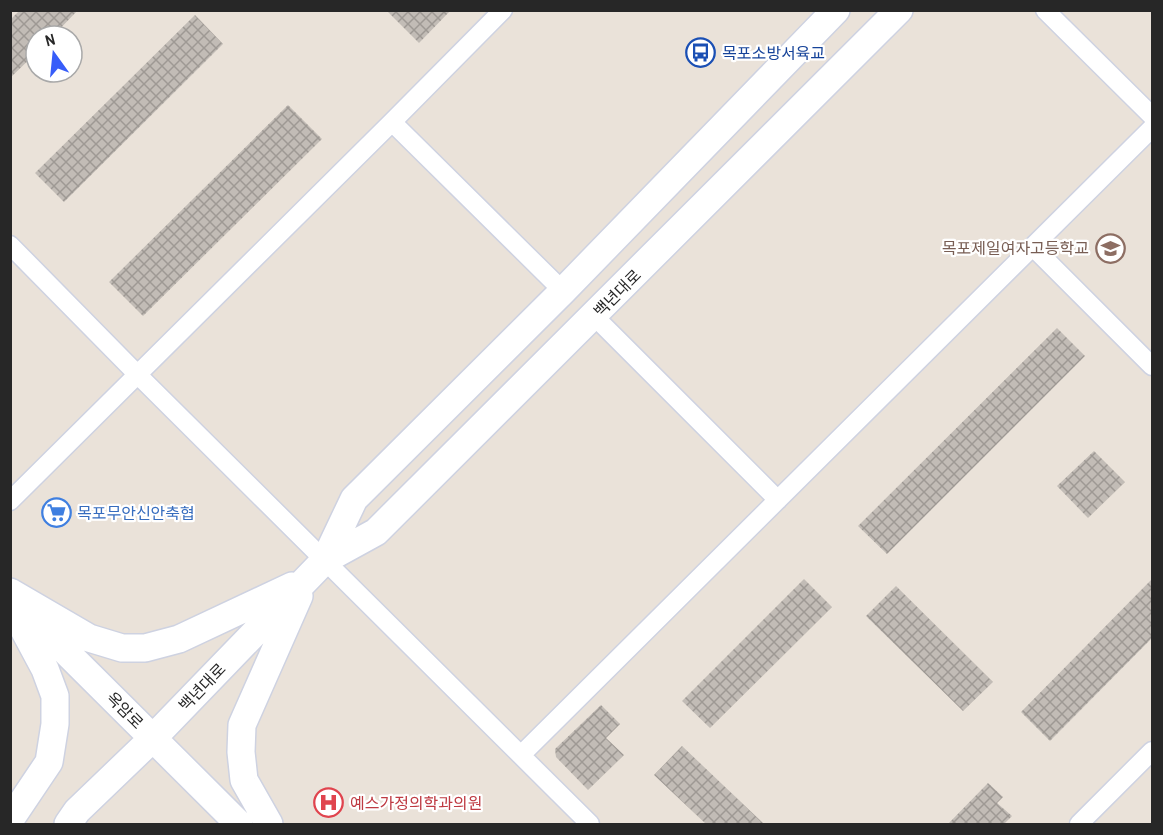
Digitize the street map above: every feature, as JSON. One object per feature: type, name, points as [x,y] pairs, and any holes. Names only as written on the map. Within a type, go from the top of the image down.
[{"type":"street","points":[[10,501],[502,10]]},
{"type":"street","name":"백년대로","points":[[316,570],[354,499],[563,291],[836,10]]},
{"type":"street","name":"백년대로","points":[[67,820],[153,738],[316,570],[376,532],[899,10]]},
{"type":"street","points":[[1044,10],[1152,116]]},
{"type":"street","points":[[392,122],[563,291]]},
{"type":"street","points":[[521,755],[1152,128]]},
{"type":"street","points":[[10,244],[138,375],[316,570],[521,755],[590,825]]},
{"type":"street","points":[[1033,247],[1152,366]]},
{"type":"street","points":[[594,316],[778,500]]},
{"type":"street","points":[[10,594],[89,638],[122,648],[145,648],[179,639],[316,570]]},
{"type":"street","points":[[269,825],[244,780],[241,752],[242,726],[316,570]]},
{"type":"street","name":"옥암로","points":[[10,594],[239,825]]},
{"type":"street","points":[[10,604],[45,669],[55,696],[55,724],[49,762],[10,820]]},
{"type":"street","points":[[1078,825],[1152,750]]},
{"type":"building","points":[[20,10],[78,10],[65,24],[24,24],[24,65],[10,78],[10,20]]},
{"type":"building","points":[[386,10],[451,10],[419,43]]},
{"type":"building","points":[[195,15],[223,44],[64,202],[35,173]]},
{"type":"building","points":[[288,105],[322,139],[143,316],[109,282]]},
{"type":"building","points":[[1057,328],[1085,356],[887,554],[858,526]]},
{"type":"building","points":[[1094,451],[1125,482],[1088,518],[1057,486]]},
{"type":"building","points":[[804,579],[832,607],[710,728],[682,701]]},
{"type":"building","points":[[1152,579],[1152,638],[1050,741],[1021,712]]},
{"type":"building","points":[[896,586],[993,682],[963,711],[866,616]]},
{"type":"building","points":[[601,705],[620,724],[606,738],[624,755],[588,790],[556,757],[555,749]]},
{"type":"building","points":[[682,746],[764,824],[706,824],[654,775]]},
{"type":"building","points":[[988,783],[1003,797],[997,803],[1012,816],[1004,824],[948,824]]},
{"type":"place","name":"목포소방서육교","points":[[701,53]]},
{"type":"place","name":"목포제일여자고등학교","points":[[1110,248]]},
{"type":"place","name":"목포무안신안축협","points":[[56,513]]},
{"type":"place","name":"예스가정의학과의원","points":[[329,803]]}]
